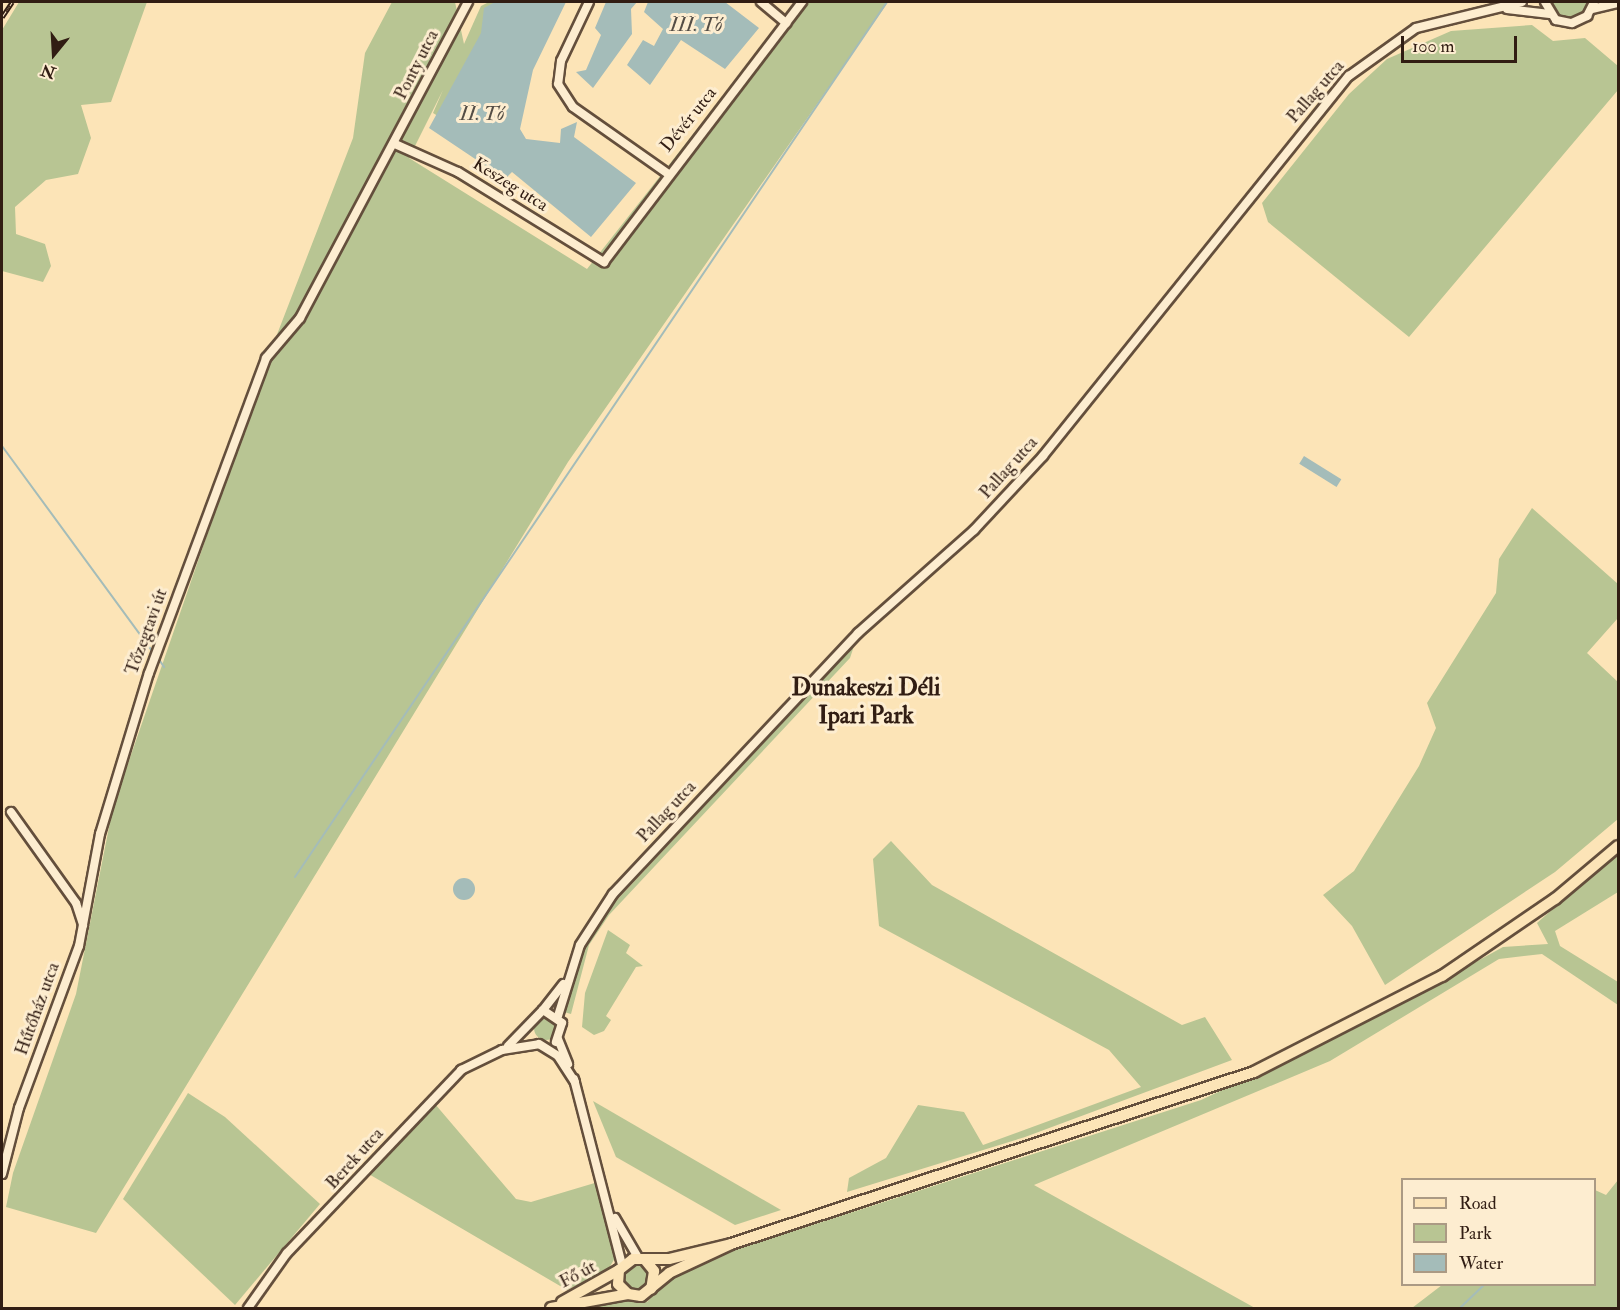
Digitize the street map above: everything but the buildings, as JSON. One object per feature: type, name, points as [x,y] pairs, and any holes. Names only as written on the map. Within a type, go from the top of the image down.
[{"type":"main road","points":[[731,1244],[669,1274],[640,1296],[628,1294],[618,1284],[620,1268],[643,1260],[731,1244],[1204,1093],[1283,1060],[1442,976],[1555,899],[1618,846]]},
{"type":"main road","points":[[643,1260],[656,1277],[651,1289]]},
{"type":"main road","name":"Fő út","points":[[551,1308],[620,1268]]},
{"type":"main road","name":"Fő út","points":[[551,1308],[628,1294]]},
{"type":"street","name":"Ponty utca","points":[[266,358],[300,318],[395,144],[468,2]]},
{"type":"street","points":[[589,2],[561,61],[558,84],[573,107],[667,173]]},
{"type":"street","points":[[761,2],[786,23]]},
{"type":"street","name":"Dévér utca","points":[[604,262],[667,173],[802,2]]},
{"type":"street","name":"Pallag utca","points":[[558,1016],[567,979],[580,945],[613,894],[858,633],[1004,498],[1349,76],[1416,28],[1522,2]]},
{"type":"street","points":[[1545,2],[1550,14]]},
{"type":"street","points":[[1492,10],[1550,14],[1572,23],[1593,5],[1618,3]]},
{"type":"street","name":"Keszeg utca","points":[[395,144],[458,172],[604,262]]},
{"type":"street","name":"Tőzegtavi út","points":[[83,925],[100,834],[149,672],[266,358]]},
{"type":"street","points":[[11,812],[70,895],[83,925]]},
{"type":"street","name":"Hűtőház utca","points":[[2,1174],[83,925]]},
{"type":"street","name":"Pallag utca","points":[[543,1010],[567,979]]},
{"type":"street","points":[[575,1082],[529,1024],[543,1010],[558,1016],[562,1029],[558,1039],[575,1082],[612,1214],[620,1268]]},
{"type":"street","name":"Berek utca","points":[[248,1308],[287,1253],[461,1070],[502,1050],[529,1024]]},
{"type":"street","points":[[544,1045],[558,1039]]},
{"type":"street","name":"Berek utca","points":[[502,1050],[544,1045]]},
{"type":"street","points":[[612,1214],[643,1260]]},
{"type":"green space","points":[[19,2],[147,2],[111,102],[81,105],[91,138],[78,174],[46,180],[15,207],[16,234],[45,244],[51,266],[43,282],[2,271],[2,30]]},
{"type":"green space","points":[[392,2],[455,2],[464,44],[481,6],[489,2],[522,10],[503,156],[433,113],[443,90],[409,158],[587,269],[797,2],[888,2],[568,462],[96,1233],[6,1207],[13,1173],[76,994],[113,807],[271,350],[353,138],[365,53]]},
{"type":"green space","points":[[1550,2],[1588,2],[1582,13],[1570,18],[1557,14]]},
{"type":"green space","points":[[1532,25],[1553,41],[1585,38],[1618,66],[1618,90],[1409,337],[1268,222],[1262,203],[1349,94],[1387,59],[1451,31]]},
{"type":"green space","points":[[1532,508],[1618,584],[1618,618],[1587,653],[1618,682],[1618,819],[1555,872],[1385,985],[1352,926],[1323,895],[1354,871],[1419,766],[1436,728],[1427,703],[1496,593],[1499,559]]},
{"type":"green space","points":[[854,646],[850,658],[609,915],[589,945],[571,1014],[564,1012],[581,953],[603,915]]},
{"type":"green space","points":[[891,841],[932,885],[1182,1025],[1205,1017],[1232,1060],[1025,1137],[847,1192],[849,1178],[886,1158],[918,1105],[964,1112],[983,1145],[1141,1087],[1109,1050],[879,926],[873,859]]},
{"type":"green space","points":[[1618,851],[1618,892],[1555,931],[1560,946],[1618,982],[1618,1005],[1542,954],[1499,959],[1330,1061],[1034,1185],[1255,1308],[589,1308],[614,1299],[647,1302],[667,1279],[722,1254],[1201,1100],[1350,1031],[1503,947],[1548,944],[1537,923]]},
{"type":"green space","points":[[608,930],[630,945],[626,953],[643,966],[636,967],[606,1016],[611,1020],[604,1031],[594,1035],[582,1027],[585,993]]},
{"type":"green space","points":[[546,1016],[554,1020],[558,1028],[554,1036],[546,1040],[538,1036],[534,1028],[538,1020]]},
{"type":"green space","points":[[188,1093],[225,1117],[320,1204],[235,1305],[123,1199]]},
{"type":"green space","points":[[593,1101],[781,1210],[735,1225],[616,1157]]},
{"type":"green space","points":[[435,1104],[516,1199],[531,1202],[598,1182],[616,1256],[608,1270],[567,1290],[367,1173]]},
{"type":"green space","points":[[1618,1180],[1618,1308],[1412,1308],[1441,1286],[1596,1286],[1596,1190],[1606,1195]]},
{"type":"green space","points":[[636,1265],[645,1268],[648,1277],[645,1286],[636,1289],[627,1286],[624,1277],[627,1268]]},
{"type":"water","name":"II. Tó","points":[[495,2],[566,2],[533,70],[520,129],[526,139],[560,143],[561,129],[577,122],[574,137],[636,183],[591,237],[512,172],[505,179],[429,128],[481,33],[484,8]]},
{"type":"water","name":"III. Tó","points":[[606,2],[637,2],[631,9],[632,34],[593,88],[576,72],[586,70],[601,35],[595,28]]},
{"type":"water","name":"III. Tó","points":[[648,2],[725,2],[759,28],[725,69],[681,40],[650,85],[627,65],[643,40],[654,46],[663,29],[644,12]]},
{"type":"water","points":[[1304,456],[1341,479],[1337,487],[1299,464]]},
{"type":"water","points":[[464,878],[472,881],[475,889],[472,897],[464,900],[456,897],[453,889],[456,881]]},
{"type":"waterway","points":[[295,877],[887,2]]},
{"type":"waterway","points":[[2,446],[154,654]]},
{"type":"waterway","points":[[158,658],[164,667]]},
{"type":"waterway","points":[[1460,1308],[1483,1286]]},
{"type":"railway","points":[[2,17],[12,2]]},
{"type":"district","name":"Dunakeszi Déli Ipari Park","points":[[866,702]]}]
